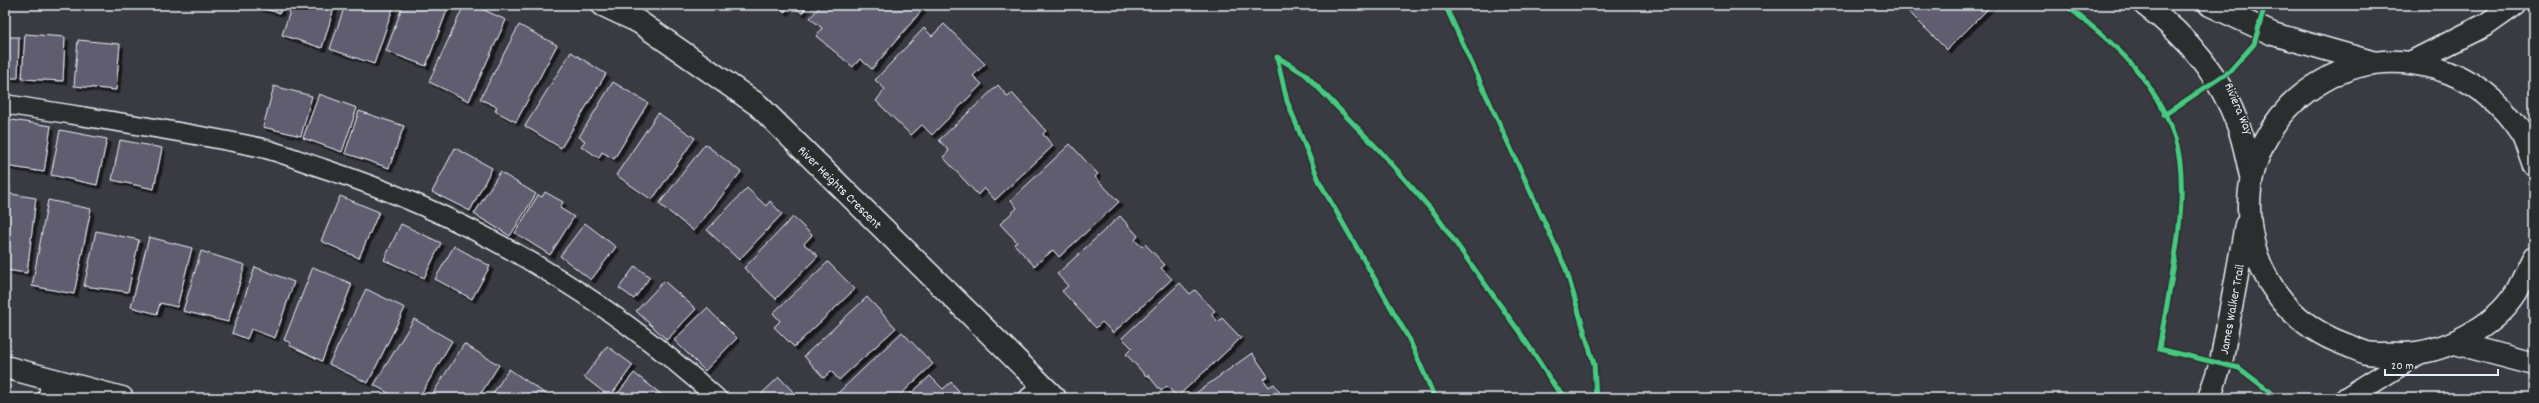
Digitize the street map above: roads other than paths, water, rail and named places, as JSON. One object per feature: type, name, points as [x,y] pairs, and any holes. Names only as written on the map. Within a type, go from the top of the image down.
[{"type":"main road","name":"River Heights Crescent","points":[[603,5],[639,22],[758,105],[1042,394]]},
{"type":"main road","name":"Riviera Way","points":[[2145,5],[2176,30],[2200,56],[2216,80],[2238,126],[2251,176]]},
{"type":"main road","points":[[2210,5],[2273,34],[2372,62],[2412,62],[2456,74],[2494,99],[2523,135],[2534,165]]},
{"type":"main road","points":[[2412,62],[2487,24],[2514,5]]},
{"type":"main road","points":[[2372,62],[2338,72],[2302,94],[2282,113],[2263,142],[2251,176],[2248,218],[2259,265],[2285,306],[2323,336],[2368,353],[2417,354]]},
{"type":"main road","name":"James Walker Trail","points":[[2210,398],[2220,363],[2248,218]]},
{"type":"main road","points":[[2347,398],[2417,354],[2454,343],[2489,322],[2516,293],[2534,257]]},
{"type":"main road","points":[[2454,343],[2534,364]]},
{"type":"main road","points":[[5,368],[50,389],[122,398]]},
{"type":"lane","points":[[5,104],[259,147],[372,184],[481,233],[584,293],[679,363],[717,398]]}]
